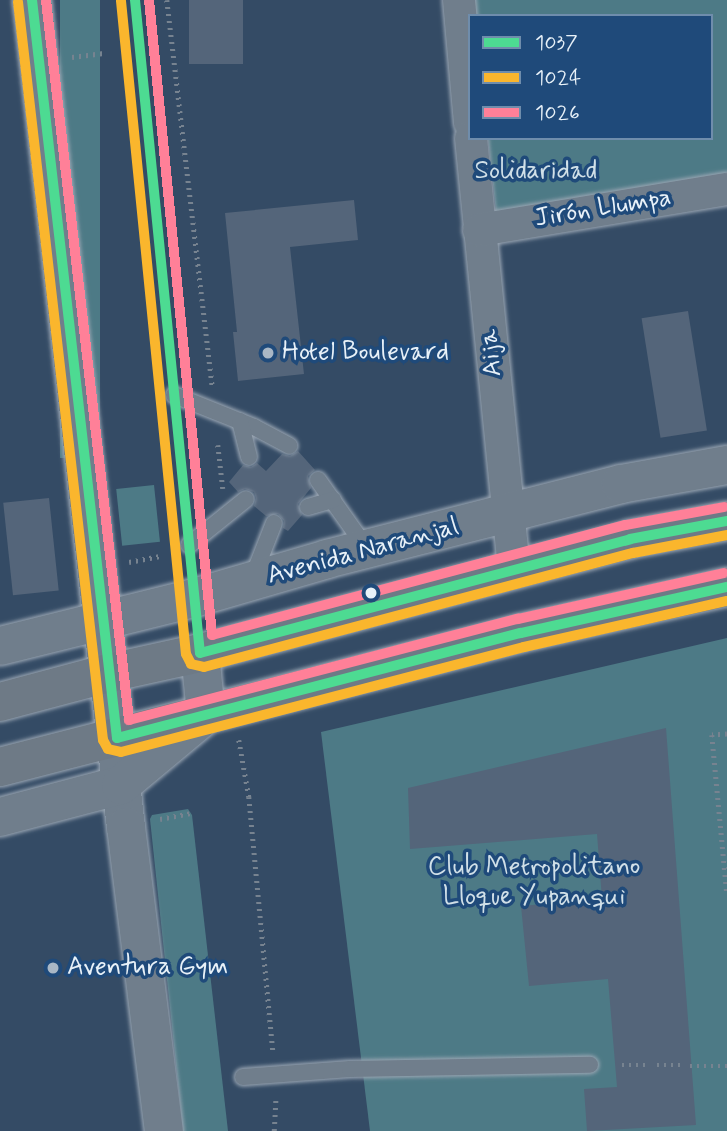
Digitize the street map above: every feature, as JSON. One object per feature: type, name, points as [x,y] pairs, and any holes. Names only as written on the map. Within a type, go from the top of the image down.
[{"type":"highway","points":[[0,702],[109,673],[200,653],[630,539],[727,521]]},
{"type":"highway","points":[[0,767],[521,633],[727,587]]},
{"type":"main road","points":[[32,0],[121,785],[164,1131]]},
{"type":"main road","name":"Avenida Naranjal","points":[[0,646],[621,484],[727,465]]},
{"type":"main road","points":[[0,817],[121,785],[206,715],[200,653]]},
{"type":"street","points":[[459,0],[468,101]]},
{"type":"street","name":"Aija","points":[[471,140],[514,569]]},
{"type":"street","name":"Jirón Llumpa","points":[[479,230],[727,189]]},
{"type":"lane","points":[[174,396],[240,421],[289,446]]},
{"type":"lane","points":[[240,421],[249,457]]},
{"type":"lane","points":[[318,480],[367,549]]},
{"type":"lane","points":[[189,545],[246,499]]},
{"type":"lane","points":[[309,507],[333,500]]},
{"type":"lane","points":[[251,582],[274,523]]},
{"type":"lane","points":[[243,1077],[350,1069],[590,1065]]},
{"type":"path","points":[[167,0],[212,389]]},
{"type":"path","points":[[66,57],[106,53]]},
{"type":"path","points":[[218,437],[224,491]]},
{"type":"path","points":[[128,563],[161,556]]},
{"type":"path","points":[[727,734],[712,735],[727,894]]},
{"type":"path","points":[[238,736],[249,797],[275,1075],[274,1131]]},
{"type":"path","points":[[150,821],[190,813]]},
{"type":"path","points":[[622,1065],[646,1065]]},
{"type":"path","points":[[657,1065],[680,1065]]},
{"type":"path","points":[[690,1066],[727,1066]]},
{"type":"green space","points":[[60,0],[100,0],[100,458],[60,458]]},
{"type":"green space","name":"Solidaridad","points":[[474,0],[727,0],[727,181],[496,212],[488,140],[713,140],[713,14],[475,14]]},
{"type":"green space","points":[[154,485],[160,542],[122,546],[116,489]]},
{"type":"green space","name":"Club Metropolitano Lloque Yupanqui","points":[[727,638],[727,1131],[370,1131],[321,732]]},
{"type":"green space","points":[[188,809],[192,815],[228,1131],[183,1131],[150,819],[152,815]]},
{"type":"building","points":[[189,0],[243,0],[243,64],[189,64]]},
{"type":"building","points":[[354,200],[358,240],[290,247],[304,374],[238,381],[233,332],[237,332],[225,213]]},
{"type":"building","points":[[688,311],[707,431],[661,438],[642,318]]},
{"type":"building","points":[[298,451],[315,470],[308,476],[311,488],[298,504],[302,515],[288,531],[283,528],[284,521],[278,514],[266,516],[254,506],[254,492],[245,489],[238,492],[229,482],[243,465],[251,467],[257,463],[266,471],[282,454],[290,456]]},
{"type":"building","points":[[49,498],[59,590],[13,595],[3,503]]},
{"type":"building","points":[[666,728],[696,1125],[587,1131],[584,1089],[617,1087],[608,979],[529,986],[521,906],[602,899],[597,834],[410,849],[408,788]]},
{"type":"transit line","name":"1037","points":[[32,0],[117,738],[521,633],[727,587]]},
{"type":"transit line","name":"1026","points":[[46,0],[129,720],[518,619],[724,573]]},
{"type":"transit line","name":"1037","points":[[135,0],[200,653],[630,539],[727,521]]},
{"type":"transit line","name":"1026","points":[[149,0],[212,635],[626,525],[724,507]]},
{"type":"transit line","name":"1024","points":[[121,1],[186,654],[191,664],[204,667],[633,553],[727,535]]},
{"type":"transit line","name":"1024","points":[[18,2],[103,740],[108,749],[121,752],[524,647],[727,601]]},
{"type":"place","name":"Hotel Boulevard","points":[[268,353]]},
{"type":"place","name":"Aventura Gym","points":[[53,968]]}]
